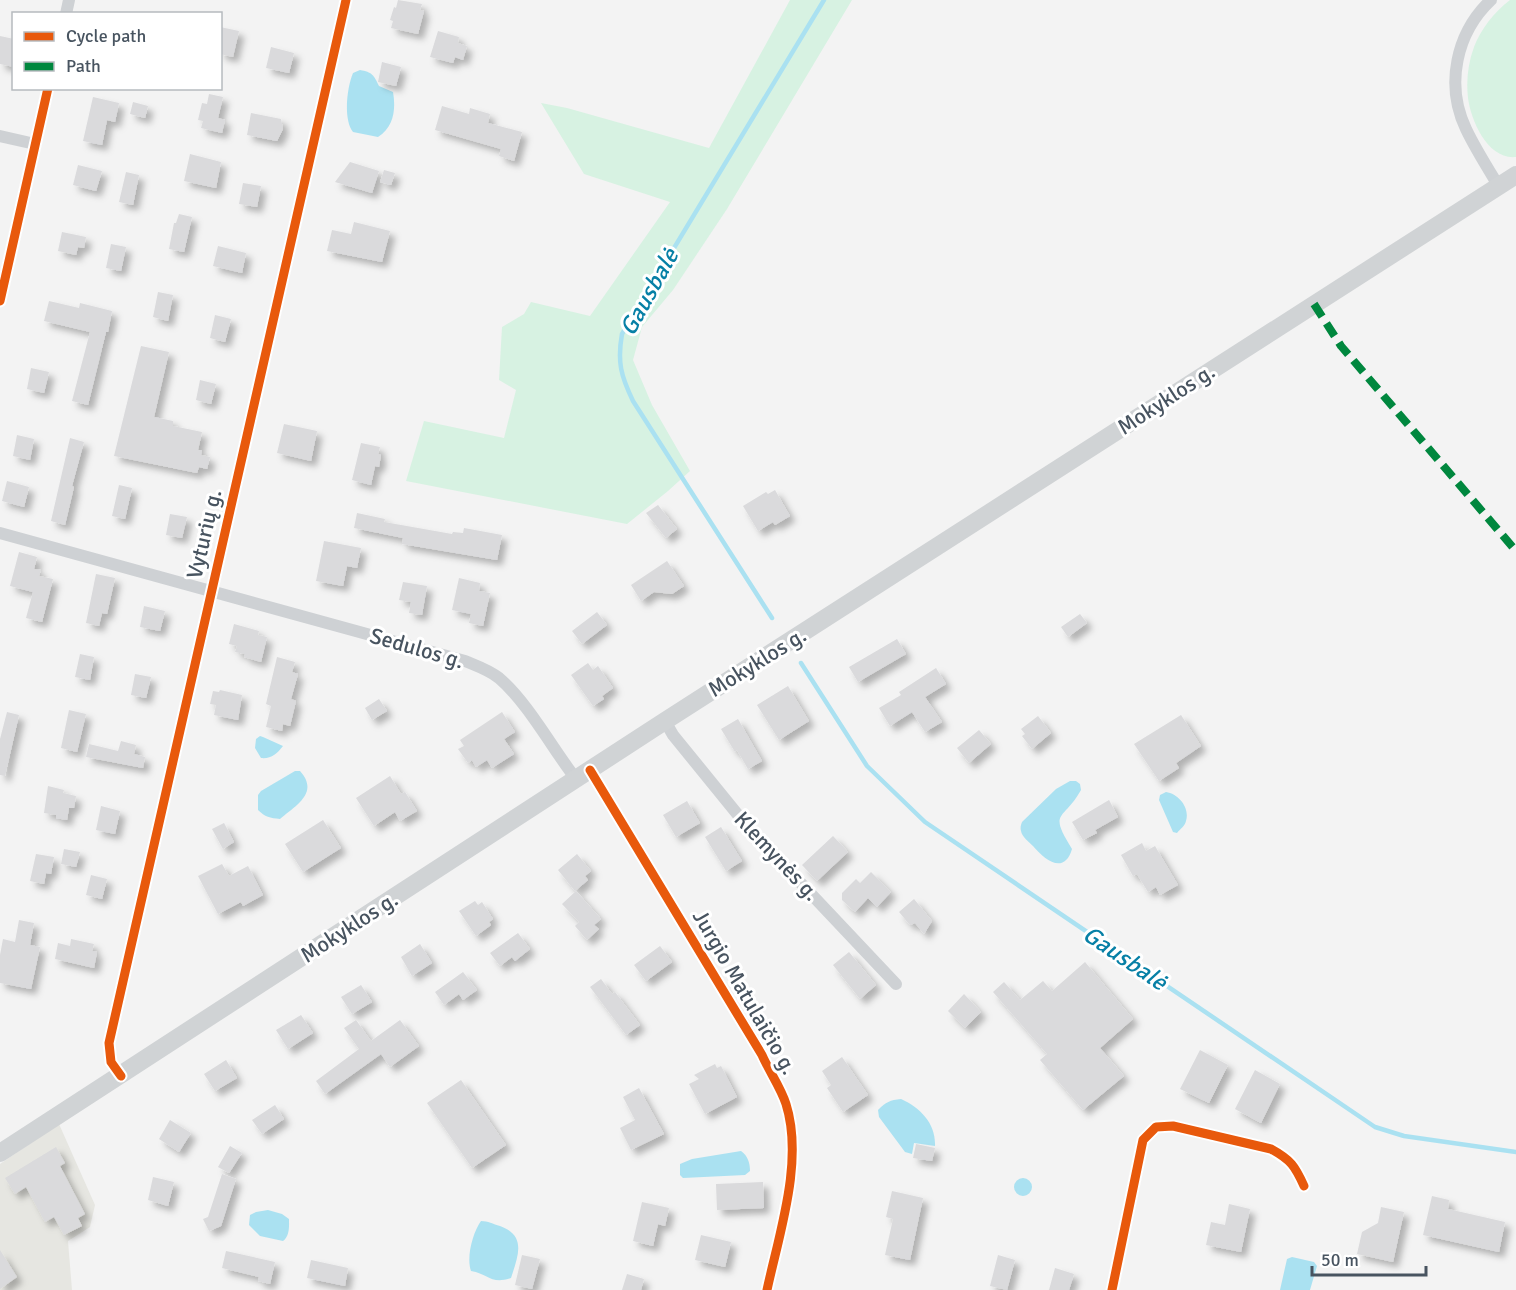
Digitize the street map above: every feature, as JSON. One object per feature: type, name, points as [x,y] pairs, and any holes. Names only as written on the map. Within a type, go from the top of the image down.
[{"type":"main road","name":"Mokyklos g.","points":[[0,1153],[665,721],[1516,175]]},
{"type":"street","name":"Vyturių g.","points":[[121,1076],[111,1062],[110,1043],[346,0]]},
{"type":"street","points":[[1491,0],[1476,17],[1462,42],[1455,85],[1460,114],[1466,128],[1498,185]]},
{"type":"street","points":[[0,301],[48,90]]},
{"type":"street","points":[[0,136],[35,144]]},
{"type":"street","name":"Sedulos g.","points":[[0,533],[465,661],[498,678],[583,774]]},
{"type":"street","name":"Klemynės g.","points":[[665,721],[673,735],[747,826],[896,984]]},
{"type":"street","name":"Jurgio Matulaičio g.","points":[[583,774],[762,1055],[786,1104],[794,1142],[788,1195],[767,1290]]},
{"type":"street","points":[[1112,1290],[1143,1140],[1156,1127],[1173,1126],[1271,1149],[1295,1165],[1304,1186]]},
{"type":"shaded area","points":[[59,1124],[95,1205],[90,1227],[68,1241],[72,1290],[0,1290],[0,1164]]},
{"type":"green space","points":[[790,0],[852,0],[727,209],[673,290],[642,327],[633,360],[652,405],[690,471],[627,524],[406,481],[424,421],[504,438],[516,390],[499,380],[502,327],[524,314],[531,302],[590,316],[670,202],[584,174],[541,103],[567,108],[709,148]]},
{"type":"green space","points":[[1510,0],[1516,0],[1516,157],[1506,156],[1489,146],[1477,128],[1467,92],[1469,66],[1477,40],[1493,15]]},
{"type":"water","points":[[360,70],[370,73],[379,86],[393,92],[394,105],[391,123],[378,137],[353,132],[348,120],[349,86],[353,73]]},
{"type":"water","points":[[260,736],[283,746],[274,755],[261,758],[255,748],[256,739]]},
{"type":"water","points":[[295,771],[300,771],[307,786],[298,804],[280,819],[268,817],[258,810],[258,795],[261,791]]},
{"type":"water","points":[[1070,781],[1080,784],[1081,790],[1061,817],[1061,828],[1072,849],[1064,862],[1059,863],[1043,856],[1026,839],[1021,826],[1022,822],[1056,789]]},
{"type":"water","points":[[1166,792],[1179,799],[1185,807],[1187,816],[1185,823],[1177,833],[1173,832],[1159,800],[1160,795]]},
{"type":"water","points":[[901,1099],[915,1107],[926,1118],[933,1131],[935,1146],[914,1143],[912,1154],[905,1152],[879,1117],[878,1110],[883,1105]]},
{"type":"water","points":[[741,1151],[747,1157],[750,1165],[750,1171],[745,1175],[683,1178],[680,1175],[680,1164],[692,1159]]},
{"type":"water","points":[[1023,1178],[1029,1181],[1032,1187],[1029,1193],[1023,1196],[1017,1193],[1014,1187],[1017,1181]]},
{"type":"water","points":[[268,1210],[282,1214],[289,1219],[288,1234],[283,1241],[260,1236],[249,1225],[250,1215]]},
{"type":"water","points":[[481,1221],[500,1226],[514,1235],[518,1255],[511,1278],[494,1280],[471,1271],[469,1259],[471,1245]]},
{"type":"water","points":[[1292,1257],[1314,1262],[1317,1266],[1310,1290],[1280,1290],[1287,1259]]},
{"type":"building","points":[[398,0],[422,4],[420,10],[424,11],[418,34],[391,28],[393,21],[390,20]]},
{"type":"building","points":[[222,27],[239,31],[233,57],[222,54]]},
{"type":"building","points":[[438,31],[459,37],[458,43],[467,46],[463,60],[455,57],[453,63],[430,57]]},
{"type":"building","points":[[0,36],[12,39],[12,67],[0,64]]},
{"type":"building","points":[[271,47],[294,53],[289,73],[266,68]]},
{"type":"building","points":[[382,62],[401,67],[396,86],[378,82]]},
{"type":"building","points":[[209,94],[223,97],[218,118],[225,120],[222,133],[201,128],[203,121],[198,120],[202,103],[207,104]]},
{"type":"building","points":[[93,97],[119,103],[115,122],[107,120],[102,145],[83,141]]},
{"type":"building","points":[[133,102],[148,106],[145,118],[130,114]]},
{"type":"building","points":[[442,106],[469,114],[470,108],[490,114],[488,123],[522,132],[514,161],[499,156],[501,149],[435,130]]},
{"type":"building","points":[[251,113],[281,119],[283,129],[277,141],[247,135]]},
{"type":"building","points":[[190,154],[221,162],[216,188],[184,181]]},
{"type":"building","points":[[350,162],[379,171],[372,193],[335,182]]},
{"type":"building","points":[[78,165],[102,171],[96,191],[73,185]]},
{"type":"building","points":[[384,170],[395,173],[391,185],[380,182]]},
{"type":"building","points":[[126,172],[139,175],[133,205],[119,202]]},
{"type":"building","points":[[243,183],[261,186],[257,207],[239,204]]},
{"type":"building","points":[[179,214],[192,217],[184,252],[169,249],[174,223]]},
{"type":"building","points":[[354,222],[390,231],[382,262],[327,251],[332,230],[351,234]]},
{"type":"building","points":[[62,232],[86,237],[84,248],[78,247],[76,255],[58,251]]},
{"type":"building","points":[[111,244],[126,247],[121,271],[106,268]]},
{"type":"building","points":[[218,246],[246,253],[242,273],[213,266]]},
{"type":"building","points":[[158,292],[173,295],[168,321],[153,317]]},
{"type":"building","points":[[49,301],[79,308],[80,303],[112,311],[88,405],[72,401],[90,332],[44,321]]},
{"type":"building","points":[[215,315],[231,319],[225,342],[210,338]]},
{"type":"building","points":[[141,346],[169,352],[154,417],[173,421],[173,426],[202,432],[198,450],[202,450],[201,455],[210,457],[207,469],[199,467],[197,473],[114,456]]},
{"type":"building","points":[[31,368],[49,372],[44,393],[27,389]]},
{"type":"building","points":[[200,380],[216,384],[211,404],[196,400]]},
{"type":"building","points":[[284,424],[317,431],[311,461],[277,453]]},
{"type":"building","points":[[17,435],[34,439],[30,460],[13,456]]},
{"type":"building","points":[[70,438],[84,442],[72,486],[74,487],[65,525],[51,521]]},
{"type":"building","points":[[361,443],[380,447],[379,467],[375,466],[371,485],[352,480]]},
{"type":"building","points":[[7,481],[29,487],[24,507],[2,501]]},
{"type":"building","points":[[119,485],[132,488],[125,519],[112,516]]},
{"type":"building","points":[[775,490],[790,516],[758,531],[743,506],[766,492],[768,494]]},
{"type":"building","points":[[658,505],[677,529],[666,538],[646,513]]},
{"type":"building","points":[[357,513],[385,519],[384,522],[452,534],[453,532],[463,533],[464,528],[502,535],[497,560],[402,544],[403,538],[354,528]]},
{"type":"building","points":[[170,514],[187,517],[182,538],[166,535]]},
{"type":"building","points":[[324,541],[361,548],[357,568],[347,566],[343,586],[316,581]]},
{"type":"building","points":[[19,552],[37,557],[34,569],[41,570],[39,576],[53,579],[42,622],[26,618],[33,592],[10,586]]},
{"type":"building","points":[[667,561],[684,586],[672,594],[654,592],[641,601],[631,585]]},
{"type":"building","points":[[96,574],[115,578],[107,614],[102,613],[99,626],[86,623]]},
{"type":"building","points":[[459,578],[480,583],[479,591],[490,593],[483,626],[469,623],[471,614],[452,610]]},
{"type":"building","points":[[403,582],[427,586],[422,615],[409,613],[411,602],[399,600]]},
{"type":"building","points":[[144,606],[165,611],[160,631],[140,627]]},
{"type":"building","points":[[597,612],[607,625],[582,644],[572,631]]},
{"type":"building","points":[[1080,614],[1087,623],[1068,637],[1061,627]]},
{"type":"building","points":[[234,624],[259,631],[258,635],[267,637],[261,662],[235,652],[237,646],[229,644]]},
{"type":"building","points":[[897,639],[906,654],[858,682],[849,667]]},
{"type":"building","points":[[80,654],[94,657],[90,680],[75,677]]},
{"type":"building","points":[[277,657],[295,662],[292,672],[298,674],[291,699],[296,701],[290,726],[283,724],[282,731],[266,727],[271,706],[266,704]]},
{"type":"building","points":[[588,663],[593,670],[598,666],[613,688],[602,696],[604,699],[593,706],[571,675]]},
{"type":"building","points":[[936,668],[946,684],[925,697],[942,722],[925,732],[912,712],[890,726],[879,708],[901,695],[899,692]]},
{"type":"building","points":[[135,674],[151,677],[146,698],[131,695]]},
{"type":"building","points":[[788,686],[809,721],[779,740],[757,705]]},
{"type":"building","points":[[220,690],[242,695],[238,720],[214,715],[216,705],[210,704],[213,691],[219,692]]},
{"type":"building","points":[[379,699],[387,711],[372,720],[365,708]]},
{"type":"building","points":[[69,710],[86,714],[77,752],[61,748]]},
{"type":"building","points":[[7,712],[19,715],[5,776],[0,775],[0,739]]},
{"type":"building","points":[[502,712],[515,732],[504,739],[514,754],[492,768],[487,760],[476,767],[472,760],[468,763],[458,749],[464,746],[460,740]]},
{"type":"building","points":[[1181,715],[1201,746],[1176,763],[1179,768],[1159,781],[1134,744]]},
{"type":"building","points":[[1038,716],[1051,733],[1032,749],[1022,736],[1025,734],[1021,729]]},
{"type":"building","points":[[738,719],[762,761],[748,769],[721,729]]},
{"type":"building","points":[[979,730],[991,744],[969,763],[957,748]]},
{"type":"building","points":[[121,741],[136,745],[134,754],[145,757],[143,768],[86,757],[89,744],[118,751]]},
{"type":"building","points":[[390,776],[401,794],[405,792],[417,811],[400,821],[395,812],[374,826],[356,798]]},
{"type":"building","points":[[48,786],[76,796],[74,808],[69,808],[67,820],[44,813]]},
{"type":"building","points":[[1109,800],[1118,817],[1095,830],[1097,833],[1083,840],[1072,822]]},
{"type":"building","points":[[687,801],[700,823],[676,837],[663,815]]},
{"type":"building","points":[[101,806],[120,811],[115,834],[96,830]]},
{"type":"building","points":[[323,820],[341,848],[303,872],[285,844]]},
{"type":"building","points":[[224,823],[234,842],[223,849],[212,829]]},
{"type":"building","points":[[721,827],[742,861],[726,871],[705,837]]},
{"type":"building","points":[[833,836],[848,852],[817,881],[802,865]]},
{"type":"building","points":[[1142,843],[1146,851],[1155,846],[1178,885],[1160,895],[1156,887],[1148,892],[1137,874],[1133,876],[1121,855]]},
{"type":"building","points":[[64,849],[80,852],[76,867],[61,864]]},
{"type":"building","points":[[36,854],[54,857],[51,874],[46,873],[44,884],[30,881]]},
{"type":"building","points":[[577,854],[591,871],[585,876],[588,880],[575,891],[558,870]]},
{"type":"building","points":[[222,864],[229,876],[248,866],[263,895],[243,906],[241,902],[218,914],[198,876]]},
{"type":"building","points":[[871,872],[891,892],[877,907],[868,898],[855,912],[842,900],[842,893],[856,879],[860,883]]},
{"type":"building","points":[[91,875],[107,879],[102,899],[86,895]]},
{"type":"building","points":[[576,891],[601,919],[594,925],[599,929],[587,940],[575,926],[579,922],[562,904]]},
{"type":"building","points":[[914,899],[932,921],[924,934],[915,923],[910,925],[899,912]]},
{"type":"building","points":[[475,901],[478,905],[482,902],[493,919],[489,922],[491,925],[476,936],[459,911]]},
{"type":"building","points":[[19,920],[34,923],[30,945],[40,947],[31,989],[0,983],[0,955],[3,939],[15,942]]},
{"type":"building","points":[[518,933],[530,949],[515,961],[512,957],[500,966],[490,953]]},
{"type":"building","points":[[71,939],[94,944],[92,951],[97,952],[94,968],[55,959],[58,943],[70,946]]},
{"type":"building","points":[[420,944],[432,963],[412,976],[401,957]]},
{"type":"building","points":[[660,946],[672,962],[646,981],[634,965]]},
{"type":"building","points":[[849,952],[876,985],[860,999],[833,965]]},
{"type":"building","points":[[1085,962],[1133,1019],[1100,1048],[1124,1076],[1083,1110],[1040,1060],[1047,1054],[993,992],[1004,982],[1020,1000],[1043,981],[1052,991]]},
{"type":"building","points":[[463,972],[477,990],[463,1000],[459,994],[444,1005],[435,992]]},
{"type":"building","points":[[601,979],[612,994],[615,992],[640,1025],[626,1035],[590,987]]},
{"type":"building","points":[[361,985],[372,1002],[352,1014],[341,997]]},
{"type":"building","points":[[964,994],[981,1012],[965,1028],[948,1011]]},
{"type":"building","points":[[301,1015],[313,1033],[288,1049],[276,1030]]},
{"type":"building","points":[[356,1020],[371,1041],[400,1020],[419,1046],[390,1067],[381,1054],[325,1094],[316,1081],[359,1049],[344,1028]]},
{"type":"building","points":[[1200,1050],[1228,1065],[1209,1103],[1180,1089]]},
{"type":"building","points":[[842,1057],[868,1095],[843,1112],[827,1088],[831,1085],[822,1071]]},
{"type":"building","points":[[226,1060],[237,1078],[215,1091],[204,1074]]},
{"type":"building","points":[[715,1064],[717,1068],[721,1066],[737,1097],[705,1114],[689,1084],[699,1079],[694,1075]]},
{"type":"building","points":[[1255,1070],[1280,1084],[1261,1123],[1235,1109]]},
{"type":"building","points":[[461,1080],[506,1145],[472,1168],[427,1103]]},
{"type":"building","points":[[639,1088],[664,1134],[631,1150],[620,1128],[635,1120],[623,1097]]},
{"type":"building","points":[[275,1105],[284,1119],[262,1134],[252,1120]]},
{"type":"building","points":[[170,1120],[191,1133],[179,1152],[159,1139]]},
{"type":"building","points":[[916,1144],[935,1148],[932,1161],[913,1158]]},
{"type":"building","points":[[230,1146],[242,1153],[229,1173],[218,1167]]},
{"type":"building","points":[[56,1147],[65,1163],[60,1166],[85,1214],[78,1218],[82,1226],[64,1235],[54,1217],[45,1222],[26,1187],[15,1194],[5,1178]]},
{"type":"building","points":[[222,1174],[236,1179],[221,1226],[209,1231],[203,1219],[208,1217]]},
{"type":"building","points":[[153,1177],[174,1182],[168,1206],[148,1200]]},
{"type":"building","points":[[763,1182],[764,1208],[717,1210],[716,1184]]},
{"type":"building","points":[[892,1191],[923,1198],[910,1260],[885,1255],[893,1219],[886,1217]]},
{"type":"building","points":[[1432,1196],[1449,1200],[1448,1209],[1505,1222],[1499,1252],[1423,1235]]},
{"type":"building","points":[[642,1202],[669,1208],[665,1226],[658,1224],[653,1246],[633,1241]]},
{"type":"building","points":[[1229,1204],[1250,1209],[1241,1252],[1206,1245],[1211,1222],[1225,1225]]},
{"type":"building","points":[[1381,1207],[1404,1212],[1393,1262],[1357,1254],[1362,1232],[1378,1223]]},
{"type":"building","points":[[701,1235],[731,1242],[725,1267],[695,1260]]},
{"type":"building","points":[[0,1250],[17,1277],[0,1289]]},
{"type":"building","points":[[226,1251],[275,1262],[270,1284],[258,1281],[259,1277],[222,1268]]},
{"type":"building","points":[[522,1255],[540,1259],[532,1289],[515,1285]]},
{"type":"building","points":[[998,1255],[1015,1260],[1007,1290],[990,1286]]},
{"type":"building","points":[[311,1260],[348,1268],[345,1286],[307,1278]]},
{"type":"building","points":[[1055,1268],[1074,1274],[1069,1290],[1049,1290]]},
{"type":"building","points":[[627,1274],[644,1279],[641,1290],[622,1290]]},
{"type":"waterway","name":"Gausbalė","points":[[772,618],[633,401],[621,369],[620,353],[622,334],[824,0]]},
{"type":"waterway","name":"Gausbalė","points":[[801,663],[867,766],[925,822],[1375,1127],[1404,1136],[1516,1152]]},
{"type":"marked path","points":[[1314,304],[1341,346],[1516,551]]},
{"type":"cycle path","points":[[121,1076],[111,1062],[109,1043],[346,0]]},
{"type":"cycle path","points":[[0,301],[48,90]]},
{"type":"cycle path","points":[[590,770],[762,1055],[786,1104],[791,1126],[791,1173],[783,1222],[767,1290]]},
{"type":"cycle path","points":[[1112,1290],[1143,1140],[1156,1127],[1173,1126],[1271,1149],[1292,1164],[1304,1186]]}]
